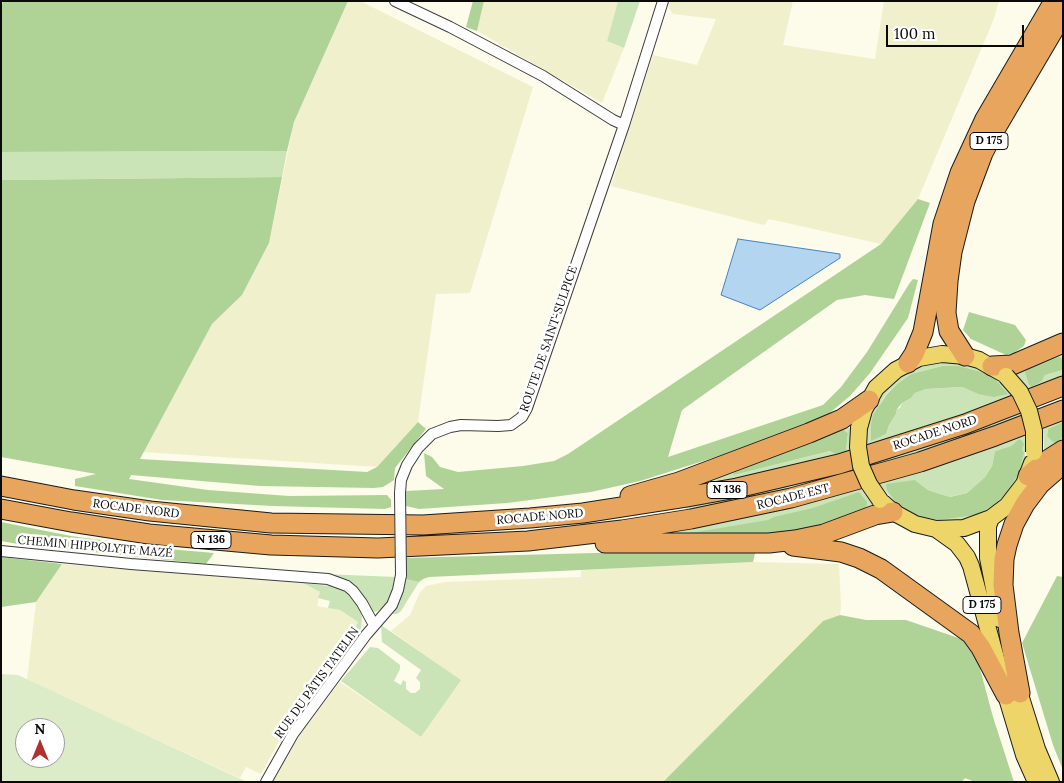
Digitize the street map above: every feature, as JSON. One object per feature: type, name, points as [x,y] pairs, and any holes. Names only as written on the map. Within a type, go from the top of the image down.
[{"type":"highway","name":"D 175","points":[[908,363],[923,332],[943,224],[960,173],[985,119],[1054,1]]},
{"type":"highway","name":"D 175","points":[[965,356],[949,332],[946,313],[952,252],[964,201],[983,153],[996,128],[1063,14]]},
{"type":"highway","points":[[999,371],[1063,344]]},
{"type":"highway","name":"ROCADE NORD","points":[[1,486],[74,500],[150,511],[271,523],[377,525],[476,522],[583,513],[737,488],[839,464],[913,442],[1063,386]]},
{"type":"highway","points":[[377,525],[556,508],[646,492],[713,470],[816,430],[842,419],[869,400]]},
{"type":"highway","name":"ROCADE EST","points":[[424,547],[572,536],[622,530],[736,510],[835,487],[920,462],[1063,410]]},
{"type":"highway","points":[[1028,476],[1063,450]]},
{"type":"highway","points":[[1013,694],[1009,633],[1003,585],[1006,552],[1014,524],[1025,504],[1040,484],[1063,464]]},
{"type":"highway","points":[[769,543],[824,534],[875,516],[886,506]]},
{"type":"highway","name":"ROCADE NORD","points":[[1,509],[149,534],[211,540],[315,547],[424,547]]},
{"type":"highway","points":[[424,547],[501,548],[621,542],[769,543],[841,552],[859,558],[881,569],[971,634],[1013,694]]},
{"type":"main road","points":[[942,354],[965,356],[999,371],[1020,392],[1030,411],[1034,431],[1034,452],[1028,476],[1014,499],[1000,512],[978,524],[964,528],[936,529],[915,524],[886,506],[869,484],[862,466],[858,447],[859,428],[869,400],[886,378],[908,363],[924,357],[942,354]]},
{"type":"main road","name":"D 175","points":[[991,518],[988,526],[988,548],[994,591],[1024,754],[1036,782]]},
{"type":"main road","name":"D 175","points":[[936,529],[957,544],[967,557],[1013,694],[1051,782]]},
{"type":"street","points":[[395,1],[450,27],[543,76],[624,125]]},
{"type":"street","name":"ROUTE DE SAINT-SULPICE","points":[[374,625],[392,605],[398,590],[401,576],[400,480],[418,448],[432,434],[450,427],[461,425],[511,425],[522,417],[527,408],[624,125],[663,1]]},
{"type":"street","name":"CHEMIN HIPPOLYTE MAZÉ","points":[[1,551],[131,564],[328,579],[347,586],[353,591],[374,625]]},
{"type":"street","name":"RUE DU PÂTIS TATELIN","points":[[266,782],[293,734],[374,625]]},
{"type":"green space","points":[[3,1],[348,1],[294,122],[287,151],[1,152],[1,8]]},
{"type":"green space","points":[[348,1],[360,1],[533,87],[470,293],[436,294],[418,422],[377,467],[143,452],[212,324],[242,295],[269,243],[294,122]]},
{"type":"green space","points":[[473,1],[484,1],[477,31],[466,27]]},
{"type":"green space","points":[[484,1],[618,1],[607,41],[624,48],[602,103],[477,31]]},
{"type":"green space","points":[[618,1],[640,1],[624,48],[607,41]]},
{"type":"green space","points":[[670,1],[793,1],[783,45],[875,59],[884,1],[999,1],[993,21],[918,199],[881,244],[769,219],[764,225],[611,186],[653,55],[697,65],[716,19],[673,14],[668,7]]},
{"type":"green space","points":[[287,151],[282,177],[1,180],[1,152]]},
{"type":"green space","points":[[282,177],[269,243],[242,295],[212,324],[140,459],[367,472],[377,467],[418,422],[426,429],[395,468],[394,480],[383,487],[260,486],[131,475],[129,479],[208,490],[289,496],[387,495],[391,500],[391,507],[385,509],[273,506],[162,500],[75,486],[75,479],[96,474],[1,457],[1,180]]},
{"type":"green space","points":[[918,199],[930,203],[894,299],[865,295],[837,300],[682,410],[668,457],[823,405],[841,387],[867,352],[909,284],[913,279],[918,280],[908,318],[870,373],[850,396],[826,416],[719,456],[640,481],[591,492],[507,503],[419,509],[406,506],[406,491],[444,489],[426,476],[424,453],[432,457],[440,467],[458,472],[554,461],[568,454],[881,244]]},
{"type":"green space","points":[[969,312],[1015,325],[1026,340],[1024,346],[1014,353],[1006,355],[971,339],[963,330]]},
{"type":"green space","points":[[1063,350],[1063,359],[1060,357],[1048,359],[1029,367],[1029,385],[1042,381],[1045,375],[1063,370],[1063,376],[1029,390],[1016,374],[1016,372]]},
{"type":"green space","points":[[1060,357],[1063,359],[1063,370],[1045,375],[1042,381],[1032,387],[1029,385],[1025,372],[1029,367],[1041,363],[1045,359]]},
{"type":"green space","points":[[936,361],[972,364],[999,380],[1012,397],[923,429],[867,446],[865,444],[865,431],[873,408],[887,386],[911,368]],"holes":[[[942,366],[959,366],[986,373],[994,378],[1004,391],[978,394],[962,387],[926,389],[915,393],[897,409],[886,434],[882,436],[880,404],[887,393],[911,374]]]},
{"type":"green space","points":[[942,366],[959,366],[986,373],[994,378],[1008,394],[994,397],[978,394],[962,387],[926,389],[915,393],[911,398],[902,403],[897,409],[886,434],[871,441],[873,415],[887,394],[911,374]]},
{"type":"green space","points":[[1020,410],[1023,419],[871,470],[869,462]]},
{"type":"green space","points":[[1063,420],[1063,422],[1048,429],[1047,435],[1053,442],[1063,436],[1063,446],[1049,453],[1044,450],[1043,428]]},
{"type":"green space","points":[[1063,422],[1063,436],[1057,443],[1053,442],[1047,436],[1048,429]]},
{"type":"green space","points":[[847,427],[851,429],[849,451],[761,473],[670,492],[655,493],[704,479],[826,433]],"holes":[[[844,429],[848,433],[846,451],[835,454],[830,451],[734,475],[733,473],[831,433]]]},
{"type":"green space","points":[[843,429],[848,433],[846,451],[835,454],[830,451],[734,475],[733,473],[783,451]]},
{"type":"green space","points":[[1025,435],[1025,456],[1028,457],[1021,475],[996,507],[968,520],[932,522],[902,510],[879,484],[935,467]],"holes":[[[1019,439],[1022,449],[977,515],[940,520],[915,480],[928,490],[949,497],[967,493],[985,477],[992,466],[995,451],[1011,446]]]},
{"type":"green space","points":[[1019,439],[1024,444],[1022,449],[1024,453],[1018,475],[1006,493],[996,503],[977,515],[940,520],[923,517],[909,511],[895,501],[887,490],[886,484],[915,480],[928,490],[950,497],[967,493],[985,477],[992,466],[995,451],[1011,446]]},
{"type":"green space","points":[[852,466],[855,475],[687,513],[686,504]]},
{"type":"green space","points":[[861,489],[874,506],[834,525],[661,538],[661,533],[787,509]]},
{"type":"green space","points":[[859,492],[867,502],[866,509],[811,528],[767,536],[684,534],[768,520],[813,508]]},
{"type":"green space","points":[[1,522],[71,536],[214,553],[206,564],[18,544],[1,541]]},
{"type":"green space","points":[[671,551],[755,553],[753,562],[429,577],[419,582],[405,579],[405,558]]},
{"type":"green space","points":[[1,557],[62,564],[36,602],[1,607]]},
{"type":"green space","points":[[753,562],[839,564],[840,615],[823,621],[663,782],[273,782],[301,733],[340,682],[421,737],[460,680],[391,631],[410,615],[420,592],[426,586],[445,582],[581,577],[581,570]]},
{"type":"green space","points":[[62,564],[303,583],[320,592],[317,606],[340,610],[358,622],[349,644],[286,728],[261,774],[246,767],[240,778],[27,680],[36,602]]},
{"type":"green space","points":[[324,574],[396,577],[395,588],[382,609],[375,612]]},
{"type":"green space","points":[[1057,576],[1063,577],[1063,770],[1053,745],[1022,643]]},
{"type":"green space","points":[[405,579],[419,582],[401,611],[397,614],[392,614]]},
{"type":"green space","points":[[303,583],[338,587],[353,596],[359,606],[362,617],[361,628],[354,641],[349,644],[358,622],[340,610],[328,608],[330,601],[318,598],[320,592]]},
{"type":"green space","points":[[840,615],[866,620],[906,620],[973,643],[993,717],[1014,782],[975,782],[965,778],[962,782],[663,782],[823,621]]},
{"type":"green space","points":[[381,625],[461,680],[421,737],[341,681],[370,647],[378,648],[400,665],[394,681],[401,685],[403,680],[406,682],[406,689],[411,693],[415,693],[420,689],[420,682],[416,678],[421,670],[382,642]]},
{"type":"green space","points":[[1,674],[18,675],[247,782],[1,782]]},
{"type":"water","points":[[738,239],[840,254],[840,258],[760,310],[721,295]]}]
